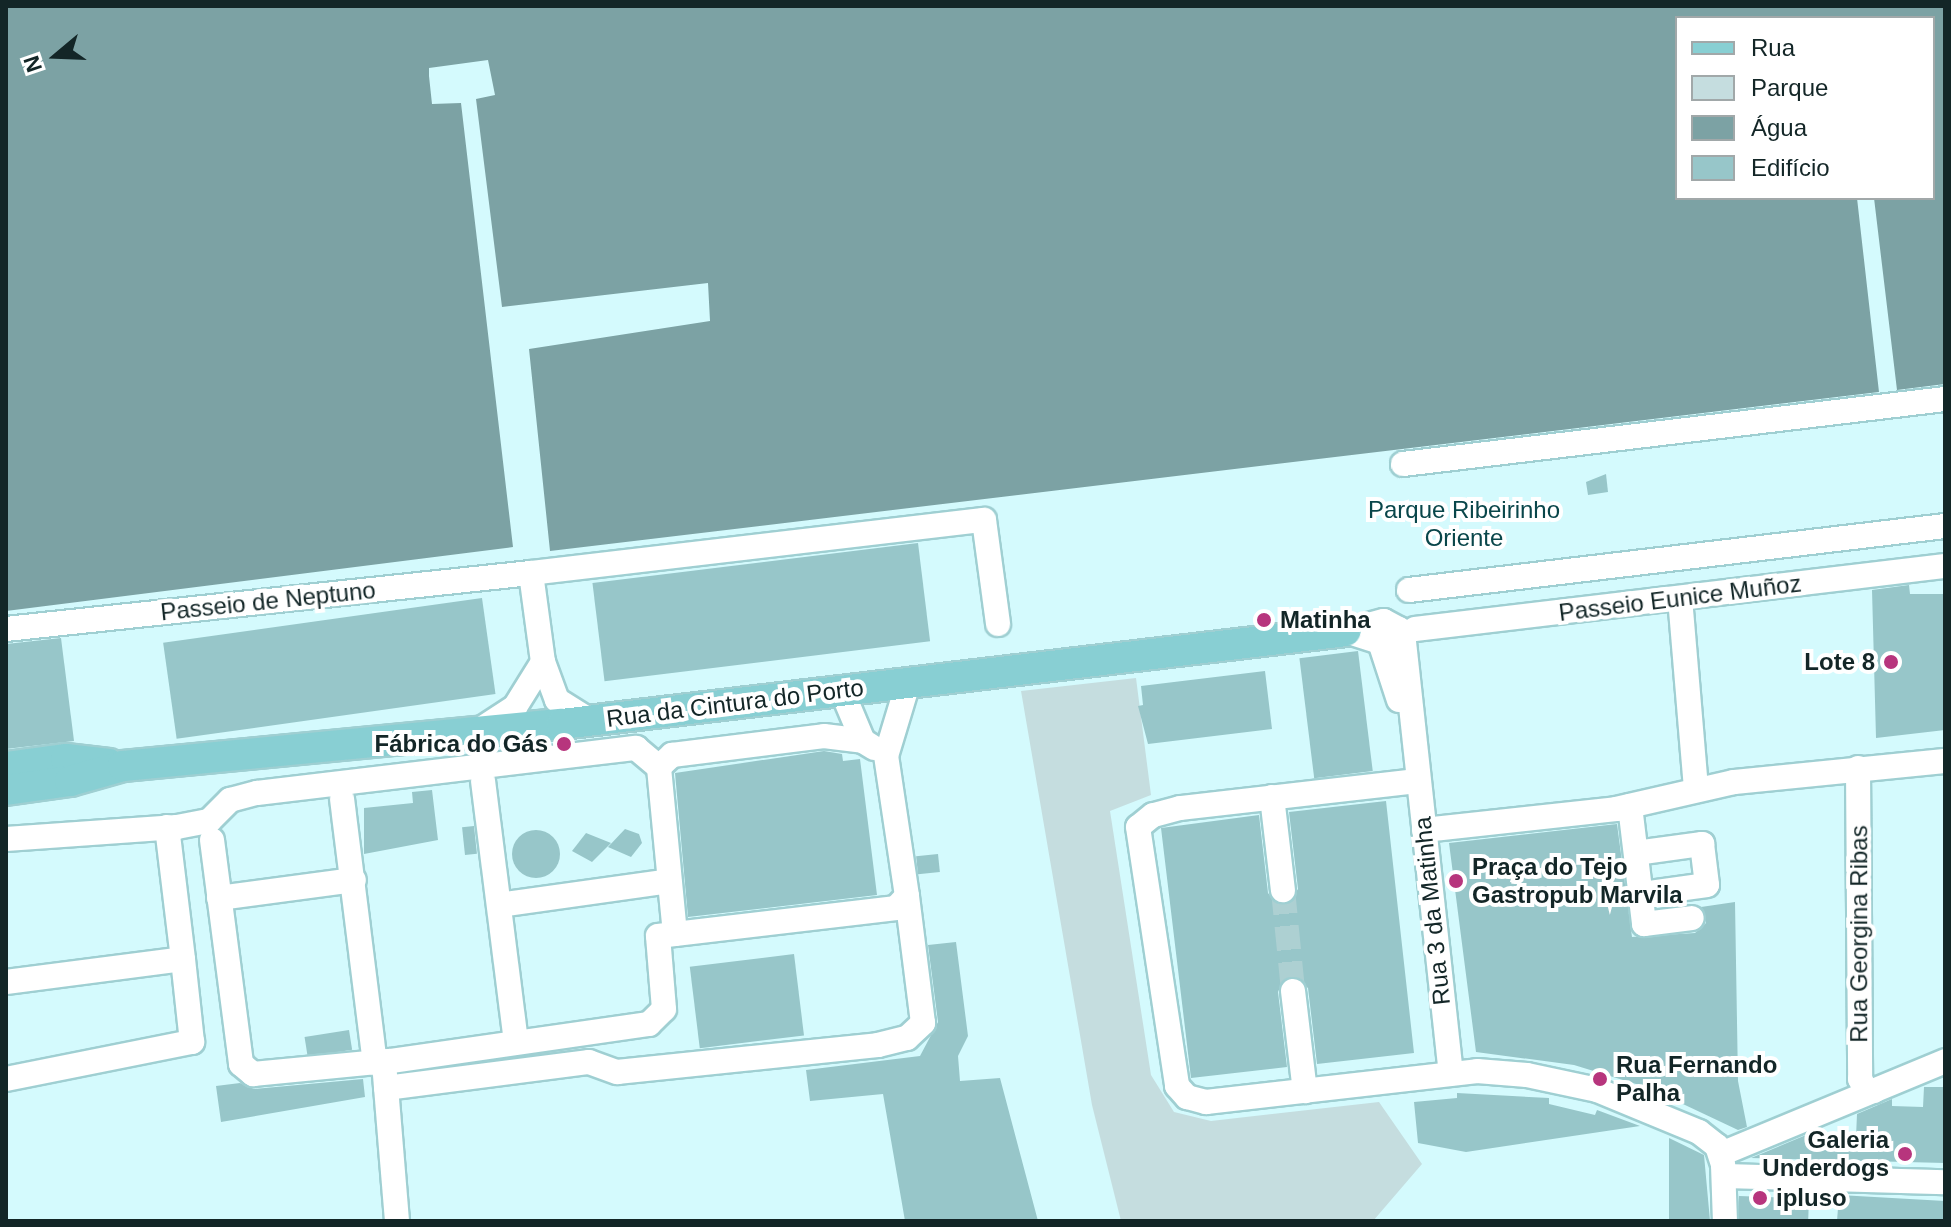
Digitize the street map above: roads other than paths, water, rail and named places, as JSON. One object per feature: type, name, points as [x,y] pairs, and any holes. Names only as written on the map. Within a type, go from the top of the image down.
[{"type":"main road","name":"Rua da Cintura do Porto","points":[[6,790],[70,781],[123,766],[590,721],[1346,631]]},
{"type":"main road","name":"Rua da Cintura do Porto","points":[[6,767],[66,759],[123,766]]},
{"type":"main road","points":[[6,807],[71,793],[123,766]]},
{"type":"street","points":[[1403,464],[1945,399]]},
{"type":"street","name":"Passeio de Neptuno","points":[[6,629],[531,573],[984,520],[998,624]]},
{"type":"street","points":[[1409,590],[1945,526]]},
{"type":"street","name":"Passeio Eunice Muñoz","points":[[1415,629],[1945,566]]},
{"type":"street","points":[[531,573],[543,662],[557,700],[590,721]]},
{"type":"street","points":[[1680,598],[1696,789]]},
{"type":"street","name":"Rua 3 da Matinha","points":[[1346,631],[1377,621],[1399,629],[1451,1073]]},
{"type":"street","points":[[475,733],[515,707],[543,662]]},
{"type":"street","points":[[386,1088],[589,1062],[617,1072],[878,1045],[907,1038],[923,1023],[886,756],[908,683]]},
{"type":"street","points":[[842,691],[863,741]]},
{"type":"street","points":[[659,767],[672,755],[824,736],[863,741],[886,756]]},
{"type":"street","points":[[6,839],[209,821],[230,800],[257,793],[636,748],[659,767],[675,934]]},
{"type":"street","points":[[1424,830],[1630,806],[1696,789],[1858,768],[1945,761]]},
{"type":"street","name":"Rua Georgina Ribas","points":[[1858,768],[1860,1079],[1863,1089],[1874,1091]]},
{"type":"street","points":[[483,781],[516,1042]]},
{"type":"street","points":[[1417,781],[1167,811],[1142,823],[1137,839],[1177,1086],[1187,1097],[1206,1102],[1451,1073],[1527,1075],[1597,1090],[1699,1132],[1723,1165],[1725,1221]]},
{"type":"street","points":[[1272,797],[1283,890]]},
{"type":"street","points":[[342,799],[384,1062],[397,1221]]},
{"type":"street","points":[[1630,806],[1644,924],[1692,918]]},
{"type":"street","points":[[6,1079],[175,1049],[192,1042],[167,827]]},
{"type":"street","points":[[212,840],[241,1064],[253,1074],[382,1062],[649,1024],[664,1009],[658,936],[896,908],[907,896]]},
{"type":"street","points":[[1636,853],[1702,844],[1707,885],[1641,894]]},
{"type":"street","points":[[219,898],[354,880]]},
{"type":"street","points":[[499,905],[669,881]]},
{"type":"street","points":[[6,982],[183,959]]},
{"type":"street","points":[[1293,991],[1305,1091]]},
{"type":"street","points":[[1723,1165],[1874,1091],[1945,1061]]},
{"type":"street","points":[[1723,1165],[1945,1182]]},
{"type":"water","points":[[6,6],[1945,6],[1945,384],[1897,390],[1874,200],[1935,200],[1935,16],[1675,16],[1675,200],[1857,200],[1879,392],[550,551],[529,349],[710,321],[708,283],[502,307],[476,99],[495,95],[488,60],[429,68],[432,104],[461,103],[513,547],[6,611]]},
{"type":"tunnel","points":[[1283,890],[1293,991]]},
{"type":"place","name":"Matinha","points":[[1264,620]]},
{"type":"place","name":"Lote 8","points":[[1891,662]]},
{"type":"place","name":"Fábrica do Gás","points":[[564,744]]},
{"type":"place","name":"Praça do Tejo Gastropub Marvila","points":[[1456,881]]},
{"type":"place","name":"Rua Fernando Palha","points":[[1600,1079]]},
{"type":"place","name":"Galeria Underdogs","points":[[1905,1154]]},
{"type":"place","name":"ipluso","points":[[1760,1198]]},
{"type":"park label","name":"Parque Ribeirinho Oriente","points":[[1464,524]]}]
